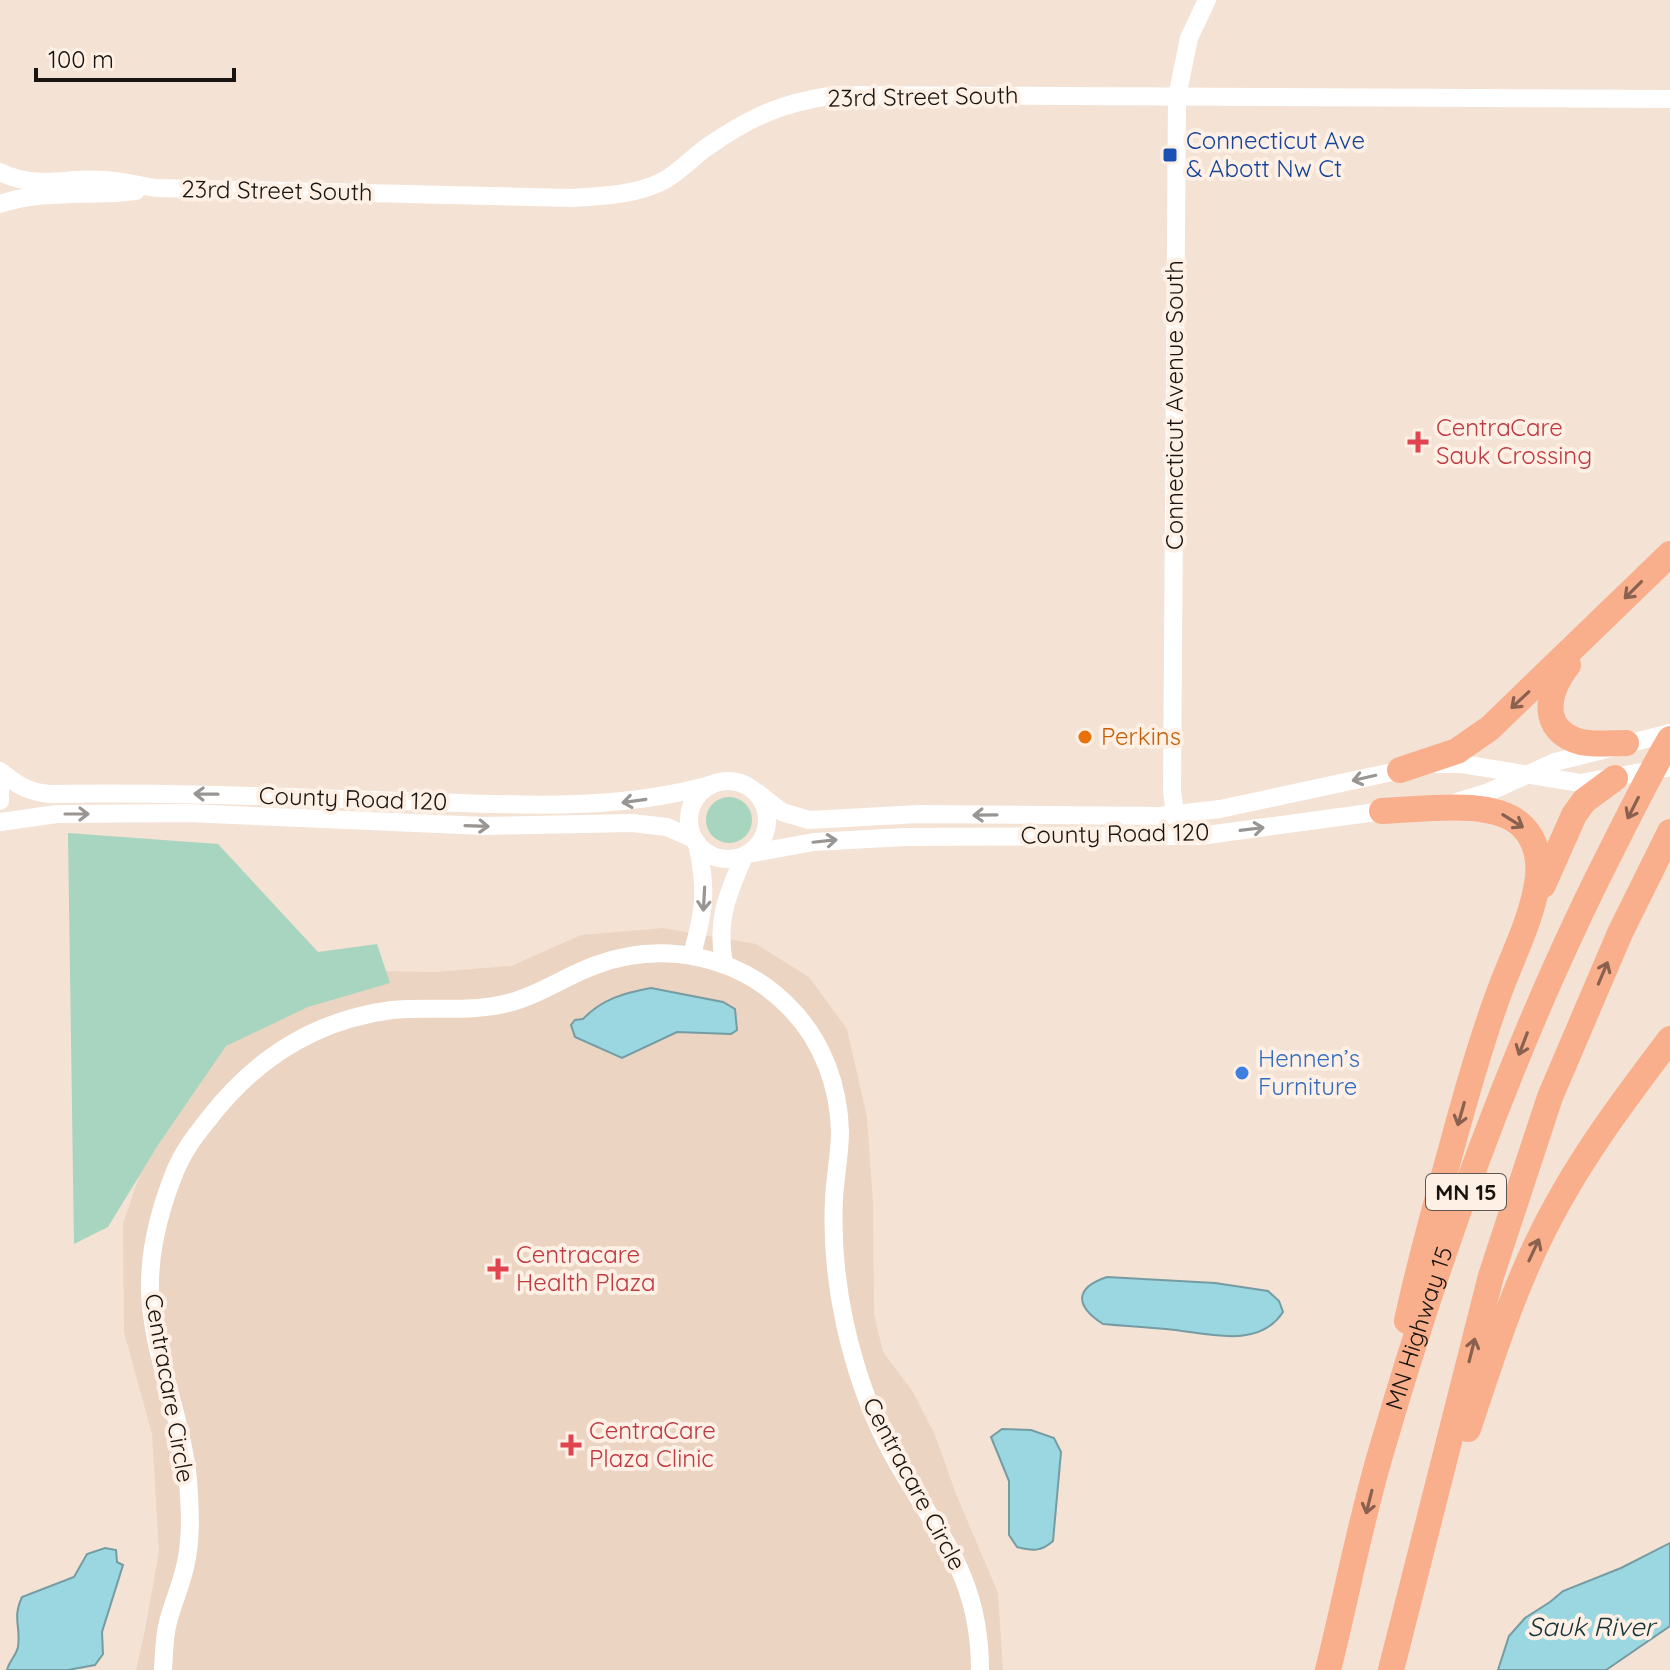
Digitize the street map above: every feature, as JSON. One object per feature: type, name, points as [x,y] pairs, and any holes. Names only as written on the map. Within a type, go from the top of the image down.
[{"type":"highway","points":[[1400,770],[1472,743],[1518,703],[1670,554]]},
{"type":"highway","points":[[1596,627],[1557,679],[1551,700],[1552,719],[1560,732],[1582,742],[1633,741]]},
{"type":"highway","name":"MN Highway 15","points":[[1328,1670],[1378,1465],[1449,1241],[1532,1021],[1579,917],[1670,736]]},
{"type":"highway","points":[[1378,1465],[1418,1270],[1494,1005],[1574,815],[1584,801],[1618,778]]},
{"type":"highway","points":[[1382,811],[1466,808],[1493,810],[1512,818],[1530,837],[1537,855],[1537,881],[1528,920]]},
{"type":"highway","name":"MN 15","points":[[1391,1669],[1491,1276],[1545,1112],[1620,933],[1670,832]]},
{"type":"highway","points":[[1391,1669],[1509,1306],[1523,1273],[1583,1159],[1670,1039]]},
{"type":"street","name":"Connecticut Avenue South","points":[[1175,815],[1172,775],[1177,97],[1189,38],[1207,0]]},
{"type":"street","name":"23rd Street South","points":[[0,172],[26,182],[105,180],[155,188],[573,198],[626,193],[663,181],[757,115],[782,105],[835,95],[1670,99]]},
{"type":"street","name":"23rd Street South","points":[[0,204],[32,195],[106,195],[155,188]]},
{"type":"street","name":"County Road 120","points":[[746,855],[814,842],[889,837],[1200,836],[1457,802],[1489,792],[1555,762],[1633,741],[1670,736]]},
{"type":"street","name":"County Road 120","points":[[758,793],[782,812],[809,820],[919,814],[1175,815],[1220,809],[1443,763],[1580,783],[1670,767]]},
{"type":"street","name":"County Road 120","points":[[0,771],[14,784],[27,790],[50,794],[201,793],[478,803],[625,803],[710,785]]},
{"type":"street","points":[[692,954],[701,923],[705,889],[689,822],[690,811],[701,792],[710,785],[730,780],[758,793],[764,802],[768,823],[760,843],[746,855],[732,880],[722,915],[720,942],[724,964]]},
{"type":"street","points":[[0,782],[0,801]]},
{"type":"street","name":"County Road 120","points":[[0,822],[57,814],[187,813],[484,826],[632,823],[667,827],[695,841]]},
{"type":"street","points":[[695,841],[713,856],[734,859],[746,855]]},
{"type":"street","name":"Centracare Circle","points":[[163,1670],[167,1628],[186,1565],[188,1480],[181,1434],[160,1354],[150,1291],[152,1249],[159,1217],[191,1139],[245,1076],[272,1055],[328,1026],[389,1011],[502,1005],[529,997],[585,969],[616,958],[664,952],[692,954],[748,976],[790,1007],[809,1030],[827,1066],[838,1106],[840,1135],[833,1201],[836,1274],[854,1363],[888,1445],[942,1532],[962,1572],[977,1624],[980,1670]]},
{"type":"shaded area","name":"Centracare Health Plaza","points":[[663,928],[756,944],[809,977],[847,1029],[867,1117],[873,1204],[874,1314],[883,1352],[913,1392],[935,1435],[998,1593],[1003,1670],[136,1670],[159,1551],[152,1434],[124,1332],[123,1224],[155,1129],[218,1033],[375,971],[434,972],[511,966],[581,935]]},
{"type":"green space","points":[[729,797],[738,798],[745,804],[751,811],[751,829],[745,836],[738,842],[729,843],[720,842],[713,836],[707,829],[706,820],[707,811],[713,804],[720,798]]},
{"type":"green space","points":[[68,833],[218,844],[318,952],[377,944],[390,983],[308,1007],[226,1046],[158,1145],[108,1227],[74,1244]]},
{"type":"water","points":[[651,988],[723,1002],[735,1009],[737,1030],[731,1034],[677,1032],[622,1058],[575,1037],[571,1025],[575,1020],[583,1019],[614,998]]},
{"type":"water","points":[[1107,1277],[1215,1283],[1268,1291],[1279,1301],[1283,1312],[1259,1332],[1245,1335],[1213,1335],[1103,1324],[1087,1311],[1082,1298],[1089,1286]]},
{"type":"water","points":[[1002,1429],[1031,1430],[1054,1438],[1061,1452],[1053,1541],[1040,1549],[1017,1547],[1009,1535],[1009,1481],[991,1437]]},
{"type":"water","name":"Sauk River","points":[[1670,1543],[1670,1626],[1606,1670],[1498,1670],[1509,1636],[1525,1618],[1563,1591],[1621,1568]]},
{"type":"water","points":[[105,1548],[116,1550],[117,1562],[123,1565],[102,1632],[103,1654],[95,1665],[68,1670],[7,1670],[18,1647],[17,1617],[22,1597],[74,1577],[87,1554]]},
{"type":"place","name":"Connecticut Ave & Abott Nw Ct","points":[[1170,155]]},
{"type":"place","name":"CentraCare Sauk Crossing","points":[[1418,442]]},
{"type":"place","name":"Perkins","points":[[1085,737]]},
{"type":"place","name":"Hennen’s Furniture","points":[[1242,1073]]},
{"type":"place","name":"Centracare Health Plaza","points":[[498,1269]]},
{"type":"place","name":"CentraCare Plaza Clinic","points":[[571,1445]]}]
